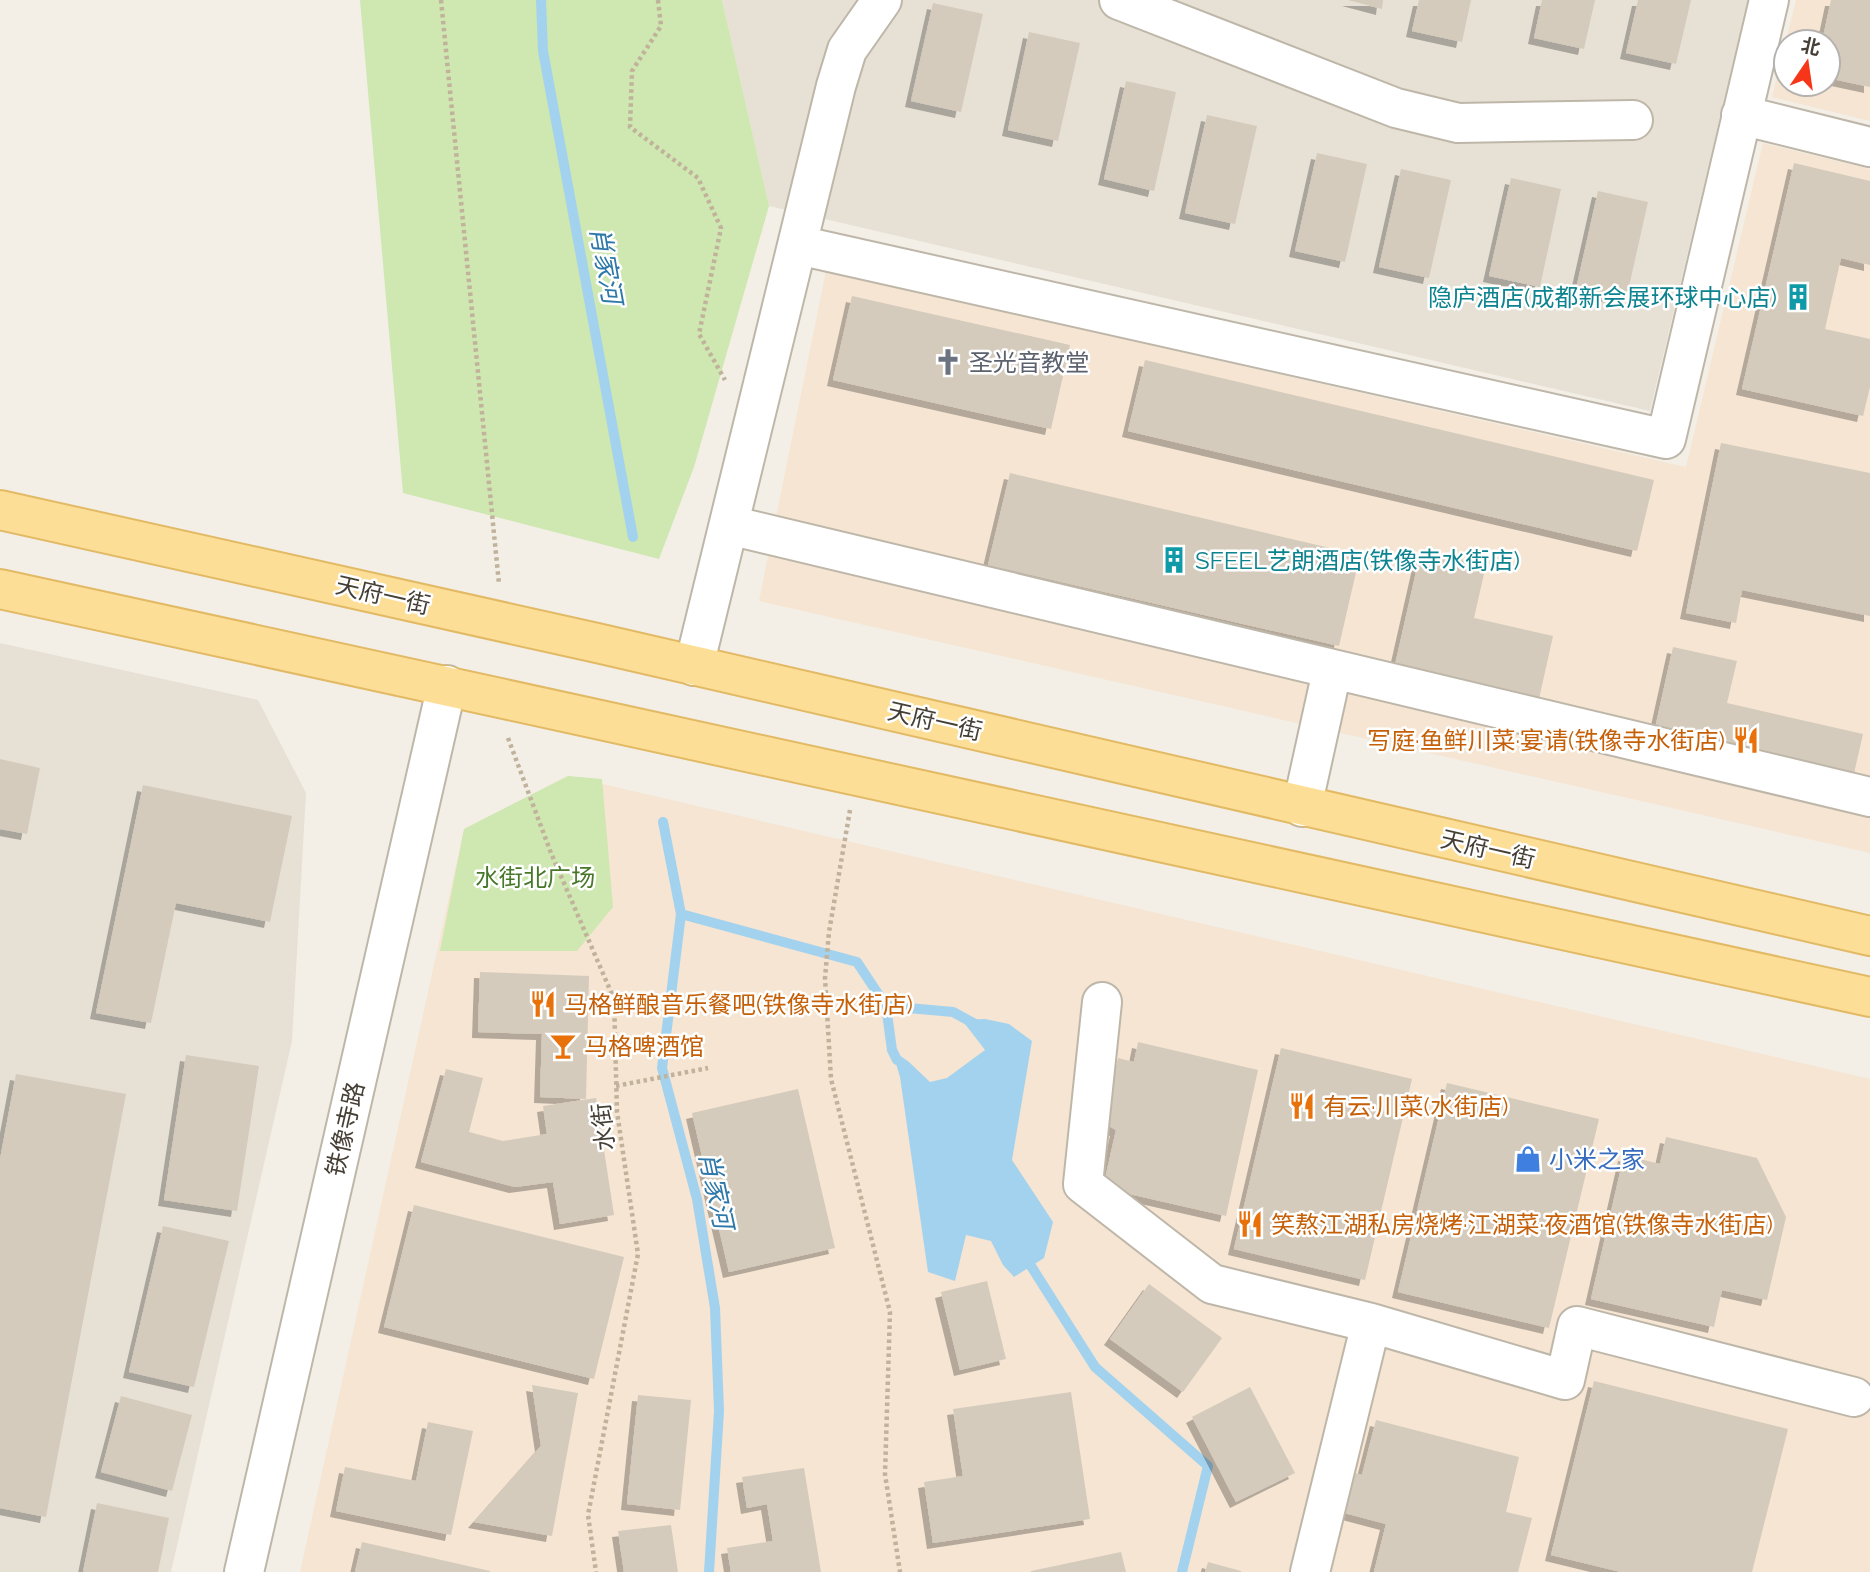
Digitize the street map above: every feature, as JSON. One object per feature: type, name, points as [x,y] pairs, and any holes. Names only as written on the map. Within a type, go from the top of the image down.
[{"type":"main road","name":"天府一街","points":[[0,510],[503,622],[1870,936]]},
{"type":"main road","points":[[0,589],[1870,997]]},
{"type":"street","points":[[694,666],[847,50],[882,0]]},
{"type":"street","points":[[1119,0],[1396,108],[1458,123],[1633,120]]},
{"type":"street","points":[[798,245],[1666,439],[1769,0]]},
{"type":"street","points":[[1741,116],[1870,147]]},
{"type":"street","points":[[729,524],[1332,671],[1870,797]]},
{"type":"street","points":[[1302,807],[1332,671]]},
{"type":"street","name":"铁像寺路","points":[[244,1572],[447,685]]},
{"type":"street","points":[[1102,1002],[1083,1184],[1213,1284],[1371,1323],[1565,1380],[1577,1326],[1854,1397]]},
{"type":"street","points":[[1310,1572],[1371,1323]]},
{"type":"path","points":[[441,0],[503,622]]},
{"type":"path","points":[[659,0],[661,26],[632,71],[630,127],[698,178],[720,228],[699,334],[753,429]]},
{"type":"path","name":"水街","points":[[492,695],[551,853],[614,999],[617,1086],[638,1254],[588,1515],[596,1572]]},
{"type":"path","points":[[856,774],[829,932],[825,978],[831,1079],[890,1312],[885,1474],[900,1572]]},
{"type":"path","points":[[617,1086],[708,1068]]},
{"type":"shaded area","points":[[722,0],[1748,0],[1650,411],[769,206]]},
{"type":"shaded area","points":[[1796,0],[1870,0],[1870,121],[1776,98],[1842,98],[1842,28],[1789,28]]},
{"type":"shaded area","points":[[1763,143],[1870,169],[1870,853],[759,601],[826,271],[1686,467]]},
{"type":"shaded area","points":[[0,643],[258,700],[306,793],[292,1041],[171,1572],[0,1572]]},
{"type":"shaded area","points":[[568,776],[1870,1079],[1870,1572],[300,1572],[464,829]]},
{"type":"green space","points":[[360,0],[722,0],[769,206],[694,467],[659,559],[403,493]]},
{"type":"green space","name":"水街北广场","points":[[568,776],[602,779],[613,907],[577,951],[440,951],[464,829]]},
{"type":"water","points":[[985,1019],[1009,1024],[1032,1041],[1012,1160],[1053,1222],[1044,1258],[1014,1277],[1003,1265],[991,1241],[966,1235],[955,1281],[928,1272],[900,1077],[892,1050],[930,1082],[947,1078],[985,1050],[962,1020]]},
{"type":"building","points":[[1348,0],[1383,0],[1382,9]]},
{"type":"building","points":[[1419,0],[1471,0],[1462,42],[1412,31]]},
{"type":"building","points":[[1542,0],[1595,0],[1584,49],[1534,38]]},
{"type":"building","points":[[1638,0],[1691,0],[1676,64],[1626,53]]},
{"type":"building","points":[[1831,0],[1870,0],[1870,87],[1842,81],[1842,28],[1825,28]]},
{"type":"building","points":[[933,3],[983,14],[961,112],[911,101]]},
{"type":"building","points":[[1029,32],[1080,43],[1058,141],[1008,130]]},
{"type":"building","points":[[1126,81],[1176,92],[1154,191],[1104,179]]},
{"type":"building","points":[[1207,115],[1257,126],[1235,224],[1185,213]]},
{"type":"building","points":[[1317,153],[1367,164],[1345,262],[1295,251]]},
{"type":"building","name":"隐庐酒店(成都新会展环球中心店)","points":[[1794,163],[1870,181],[1870,265],[1841,258],[1825,329],[1870,339],[1870,387],[1863,416],[1742,389]]},
{"type":"building","points":[[1401,169],[1451,180],[1429,278],[1379,267]]},
{"type":"building","points":[[1511,178],[1561,189],[1540,287],[1489,276]]},
{"type":"building","points":[[1598,191],[1648,202],[1626,300],[1576,289]]},
{"type":"building","points":[[852,296],[1070,345],[1051,429],[833,380]]},
{"type":"building","points":[[1145,360],[1654,480],[1637,551],[1128,431]]},
{"type":"building","points":[[1721,443],[1870,473],[1870,616],[1742,590],[1736,623],[1686,613]]},
{"type":"building","name":"SFEEL艺朗酒店(铁像寺水街店)","points":[[1010,473],[1360,555],[1339,646],[988,565]]},
{"type":"building","points":[[1421,550],[1486,565],[1474,618],[1553,636],[1539,699],[1395,665]]},
{"type":"building","points":[[1673,647],[1737,661],[1727,703],[1863,734],[1853,778],[1654,733]]},
{"type":"building","points":[[0,759],[40,768],[27,834],[0,829]]},
{"type":"building","points":[[143,785],[292,816],[270,922],[176,903],[151,1023],[96,1013]]},
{"type":"building","points":[[480,972],[589,976],[586,1099],[540,1097],[542,1034],[478,1032]]},
{"type":"building","points":[[1138,1042],[1258,1070],[1226,1216],[1103,1188],[1116,1130],[1104,1123],[1118,1058],[1134,1062]]},
{"type":"building","points":[[1281,1048],[1412,1079],[1365,1280],[1234,1249]]},
{"type":"building","points":[[186,1055],[259,1066],[237,1211],[164,1200]]},
{"type":"building","points":[[446,1069],[483,1078],[469,1132],[503,1141],[547,1134],[543,1106],[596,1098],[614,1215],[560,1224],[553,1182],[515,1187],[421,1162]]},
{"type":"building","points":[[16,1074],[126,1094],[46,1517],[0,1508],[0,1159]]},
{"type":"building","points":[[1447,1083],[1599,1119],[1549,1328],[1398,1292]]},
{"type":"building","points":[[798,1089],[835,1248],[729,1272],[692,1113]]},
{"type":"building","points":[[1666,1137],[1757,1158],[1786,1217],[1767,1300],[1722,1290],[1714,1327],[1591,1299],[1624,1155],[1660,1164]]},
{"type":"building","points":[[414,1205],[624,1257],[594,1379],[384,1327]]},
{"type":"building","points":[[163,1226],[229,1241],[194,1387],[129,1372]]},
{"type":"building","points":[[987,1281],[1006,1359],[960,1370],[941,1292]]},
{"type":"building","points":[[1149,1284],[1222,1338],[1183,1392],[1110,1339]]},
{"type":"building","points":[[1594,1381],[1788,1429],[1752,1572],[1621,1572],[1551,1555]]},
{"type":"building","points":[[532,1385],[578,1393],[552,1536],[474,1522],[541,1446]]},
{"type":"building","points":[[1250,1387],[1295,1473],[1236,1502],[1192,1417]]},
{"type":"building","points":[[1071,1392],[1090,1519],[933,1543],[924,1482],[963,1476],[953,1409]]},
{"type":"building","points":[[638,1395],[691,1400],[680,1510],[627,1504]]},
{"type":"building","points":[[121,1396],[192,1415],[172,1491],[101,1472]]},
{"type":"building","points":[[1376,1420],[1519,1457],[1506,1512],[1532,1518],[1518,1572],[1374,1572],[1386,1524],[1337,1511],[1347,1471],[1362,1475]]},
{"type":"building","points":[[428,1422],[473,1431],[451,1535],[336,1511],[345,1467],[416,1481]]},
{"type":"building","points":[[804,1468],[821,1572],[731,1572],[727,1548],[773,1541],[767,1504],[747,1508],[742,1477]]},
{"type":"building","points":[[97,1503],[169,1518],[158,1572],[83,1572]]},
{"type":"building","points":[[671,1525],[678,1572],[624,1572],[618,1531]]},
{"type":"building","points":[[362,1542],[490,1571],[490,1572],[355,1572]]},
{"type":"building","points":[[1121,1552],[1126,1572],[1031,1572],[1031,1571]]},
{"type":"building","points":[[1208,1562],[1241,1571],[1241,1572],[1205,1572]]},
{"type":"waterway","name":"肖家河","points":[[541,0],[543,51],[633,537]]},
{"type":"waterway","name":"肖家河","points":[[663,822],[681,914],[662,1068],[697,1199],[715,1308],[719,1411],[709,1572]]},
{"type":"waterway","points":[[681,914],[857,962],[886,1006],[892,1050],[897,1060]]},
{"type":"waterway","points":[[886,1006],[953,1012],[977,1025]]},
{"type":"waterway","points":[[1024,1255],[1095,1367],[1208,1466],[1182,1572]]},
{"type":"place","name":"隐庐酒店(成都新会展环球中心店)","points":[[1798,297]]},
{"type":"place","name":"圣光音教堂","points":[[948,362]]},
{"type":"place","name":"SFEEL艺朗酒店(铁像寺水街店)","points":[[1174,560]]},
{"type":"place","name":"写庭·鱼鲜川菜·宴请(铁像寺水街店)","points":[[1746,740]]},
{"type":"place","name":"马格鲜酿音乐餐吧(铁像寺水街店)","points":[[543,1004]]},
{"type":"place","name":"马格啤酒馆","points":[[563,1046]]},
{"type":"place","name":"有云·川菜(水街店)","points":[[1302,1106]]},
{"type":"place","name":"小米之家","points":[[1528,1159]]},
{"type":"place","name":"笑熬江湖私房烧烤·江湖菜·夜酒馆(铁像寺水街店)","points":[[1250,1224]]}]
